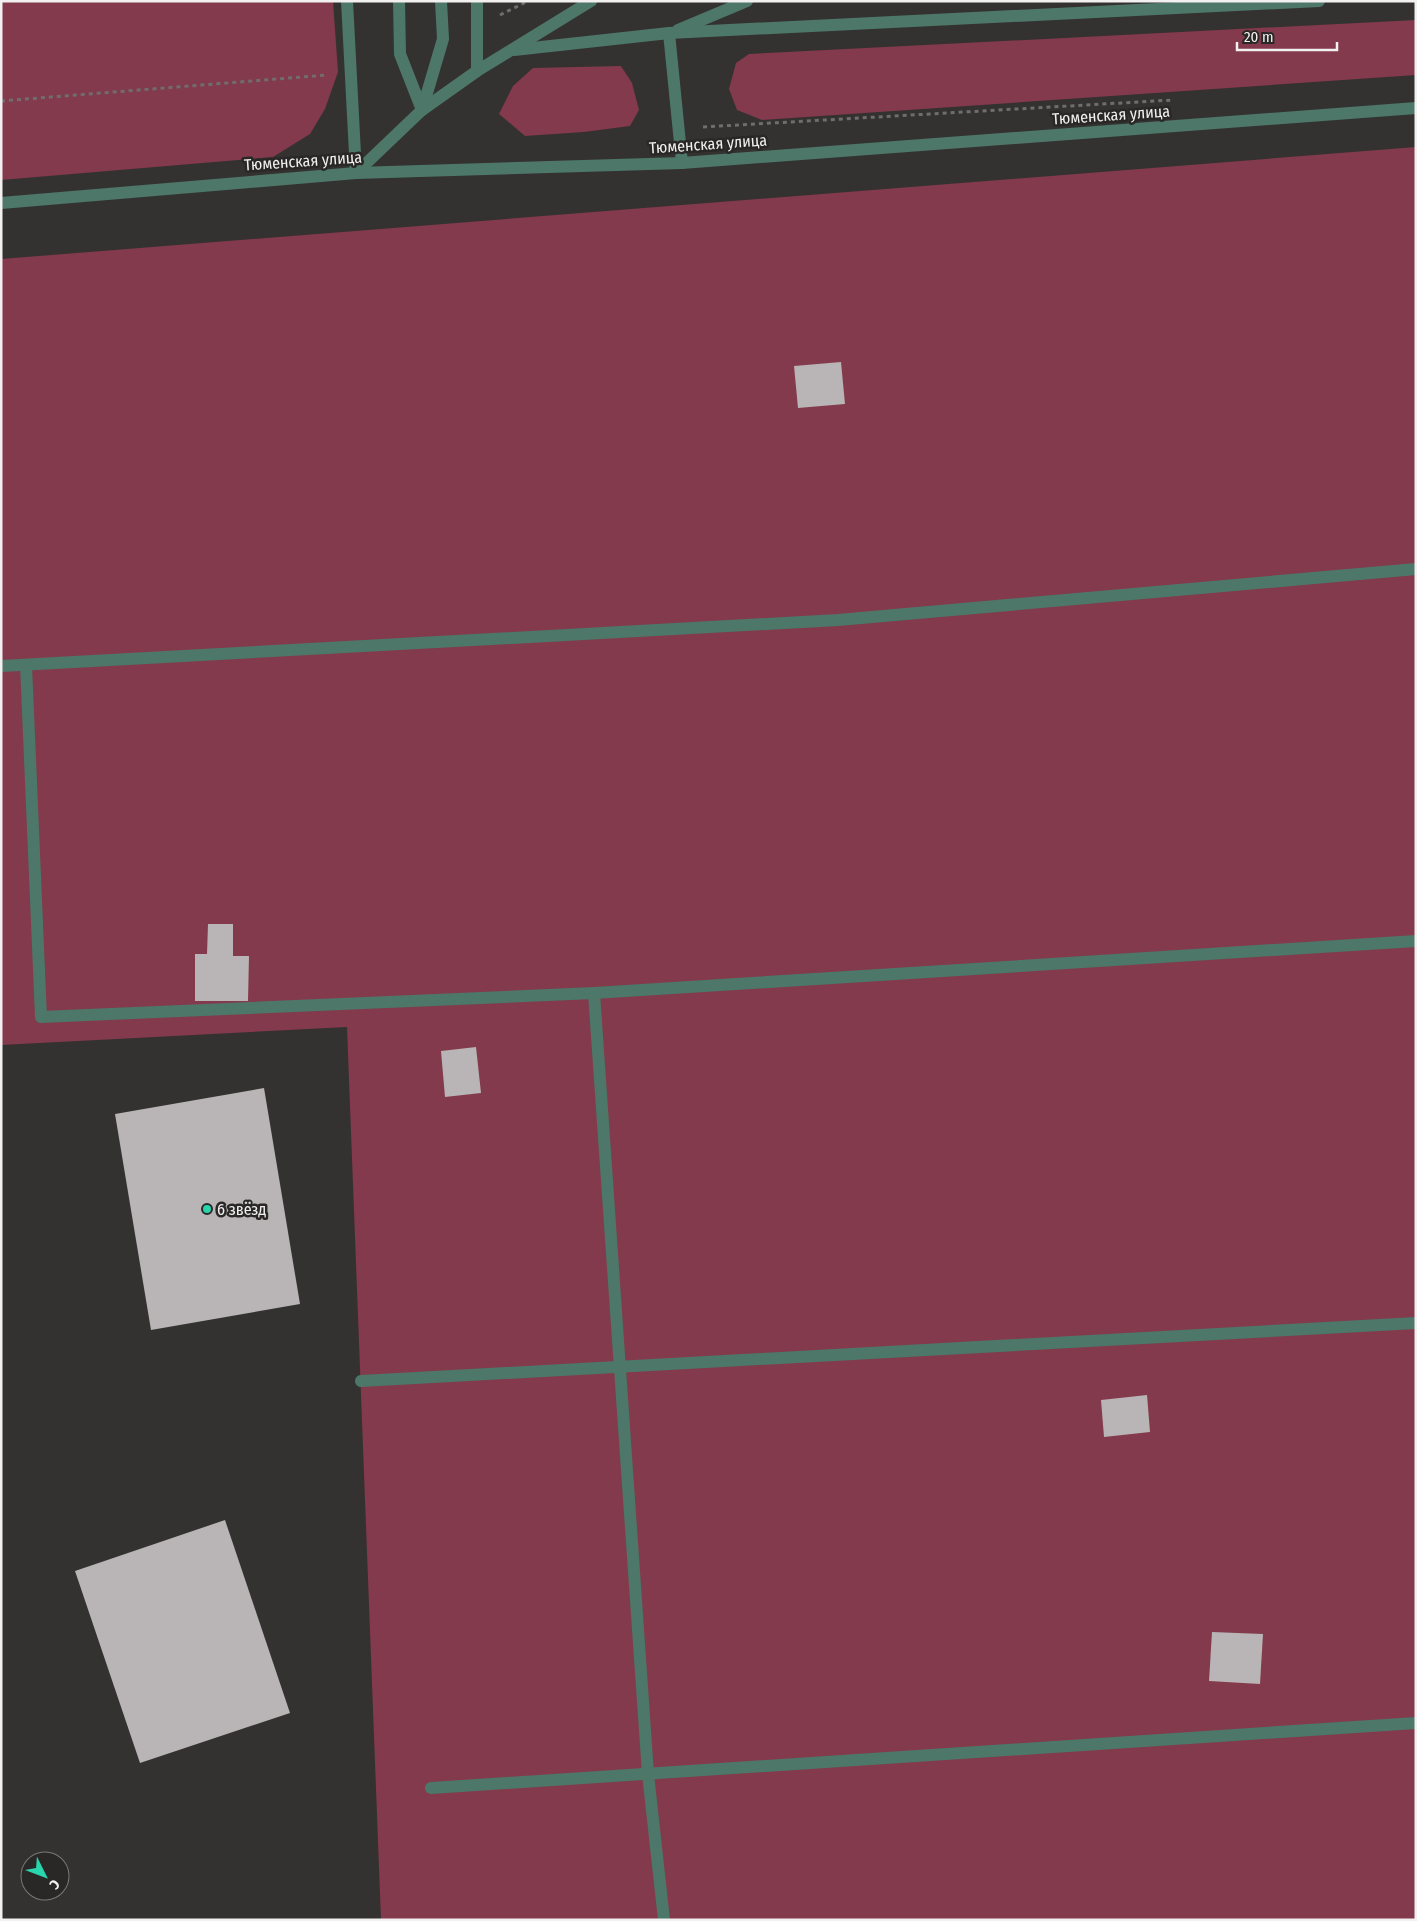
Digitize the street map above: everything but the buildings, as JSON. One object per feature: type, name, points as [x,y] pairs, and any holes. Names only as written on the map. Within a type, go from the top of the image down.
[{"type":"street","points":[[347,1],[356,173]]},
{"type":"street","points":[[399,1],[400,54],[422,110]]},
{"type":"street","points":[[422,110],[443,39],[440,1]]},
{"type":"street","points":[[476,1],[477,71]]},
{"type":"street","points":[[356,173],[422,110],[477,71],[591,1]]},
{"type":"street","points":[[670,33],[747,1]]},
{"type":"street","points":[[509,51],[670,33],[1319,1]]},
{"type":"street","points":[[670,33],[682,163]]},
{"type":"street","name":"Тюменская улица","points":[[1,203],[356,173],[682,163],[1416,108]]},
{"type":"street","points":[[1,666],[838,620],[1416,570]]},
{"type":"street","points":[[26,664],[41,1018],[594,993],[1416,941]]},
{"type":"street","points":[[594,993],[648,1774],[664,1920]]},
{"type":"street","points":[[361,1381],[1416,1322]]},
{"type":"street","points":[[430,1788],[1416,1723]]},
{"type":"path","points":[[1,101],[351,73]]},
{"type":"path","points":[[679,128],[1177,100]]},
{"type":"shaded area","points":[[1,1],[333,1],[338,72],[325,109],[310,134],[273,157],[1,180]]},
{"type":"shaded area","points":[[1416,20],[1416,75],[762,120],[737,110],[729,89],[736,63],[749,54]]},
{"type":"shaded area","points":[[621,66],[632,83],[639,110],[630,126],[584,132],[525,136],[499,114],[513,86],[533,68]]},
{"type":"shaded area","points":[[1416,147],[1416,1920],[381,1920],[347,1027],[1,1045],[1,259]]},
{"type":"place","name":"6 звёзд","points":[[207,1209]]}]
